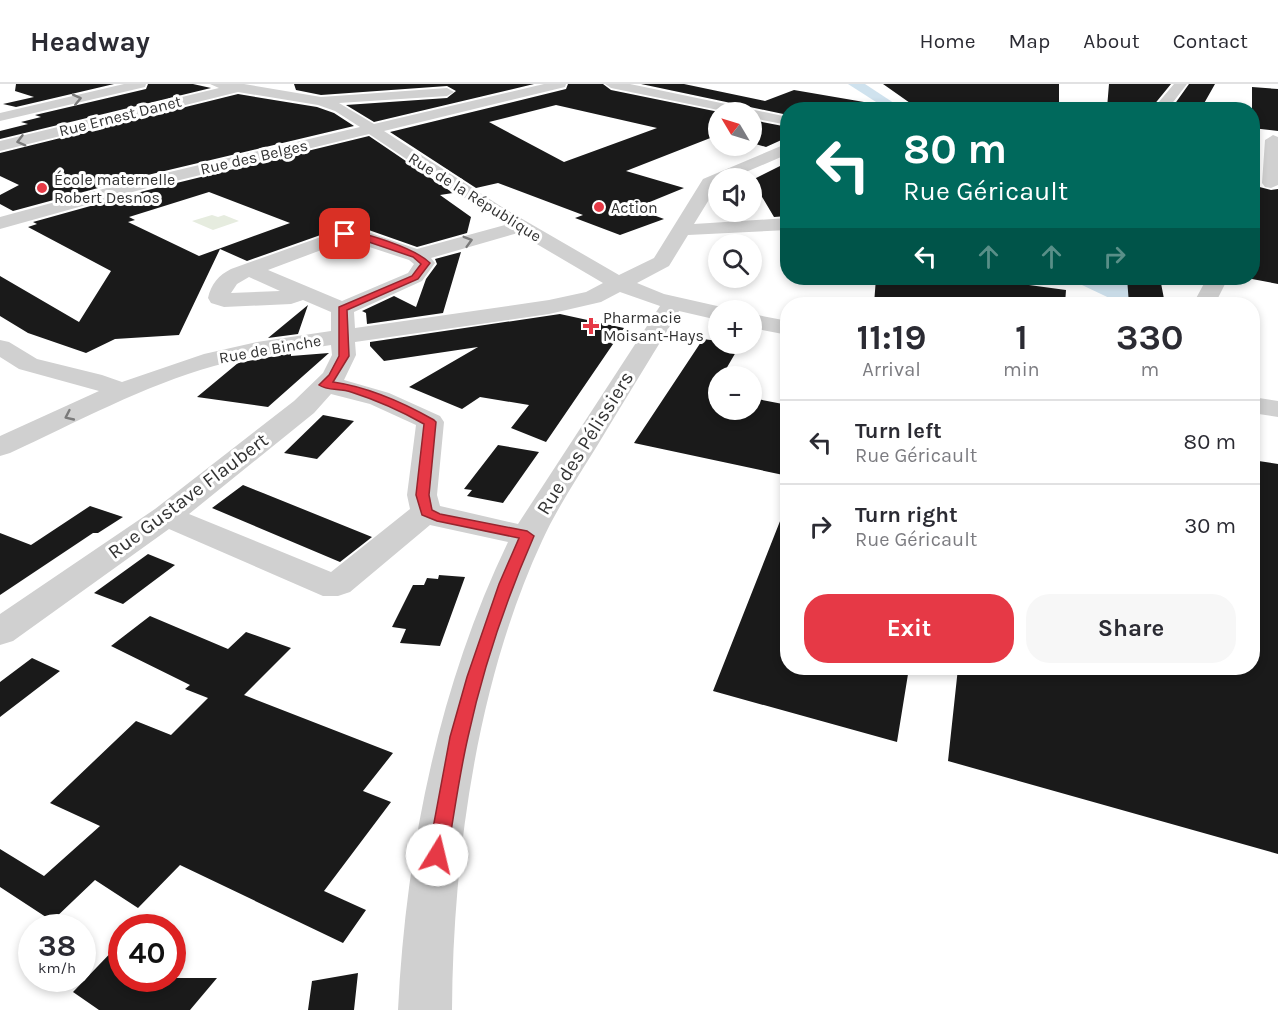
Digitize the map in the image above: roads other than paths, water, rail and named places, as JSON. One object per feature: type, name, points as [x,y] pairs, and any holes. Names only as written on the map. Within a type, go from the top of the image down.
[{"type":"street","points":[[50,91],[85,84]]},
{"type":"street","points":[[0,117],[140,84]]},
{"type":"street","name":"Rue de la République","points":[[216,84],[236,85],[321,101],[340,108],[369,130],[520,227],[620,284],[665,301],[708,311]]},
{"type":"street","name":"Rue des Belges","points":[[0,223],[142,184],[560,84]]},
{"type":"street","points":[[611,84],[708,104]]},
{"type":"street","points":[[1166,102],[1181,84]]},
{"type":"street","name":"Rue Ernest Danet","points":[[0,146],[236,85]]},
{"type":"street","points":[[321,101],[447,92]]},
{"type":"street","points":[[762,116],[780,119]]},
{"type":"street","points":[[1260,138],[1276,140],[1274,184]]},
{"type":"street","points":[[743,168],[780,152]]},
{"type":"street","name":"Rue de Binche","points":[[0,447],[122,392],[204,361],[257,349],[342,322],[561,305],[593,297],[662,262],[708,185]]},
{"type":"street","points":[[680,229],[780,224]]},
{"type":"street","points":[[416,256],[520,227]]},
{"type":"street","points":[[249,270],[303,292],[342,322],[415,278],[425,263],[416,256],[355,234],[345,234],[229,277],[219,298],[224,300],[291,297],[303,292]]},
{"type":"street","name":"Rue des Pélissiers","points":[[425,1010],[429,915],[440,835],[459,737],[506,584],[527,536],[665,301]]},
{"type":"street","name":"Rue Gustave Flaubert","points":[[0,632],[166,516],[304,407],[334,376],[344,356],[342,322]]},
{"type":"street","points":[[762,323],[780,326]]},
{"type":"street","points":[[5,354],[28,364],[93,380],[122,392]]},
{"type":"street","points":[[325,385],[351,388],[410,411],[430,422],[422,495],[426,512]]},
{"type":"street","points":[[1260,406],[1278,409]]},
{"type":"street","points":[[426,512],[437,517],[527,536]]},
{"type":"street","points":[[166,516],[322,584],[338,584],[426,512]]},
{"type":"water","points":[[848,84],[865,84],[892,102],[876,102]]},
{"type":"waterway","points":[[1109,285],[1135,297]]},
{"type":"place","name":"École maternelle Robert Desnos","points":[[42,188]]},
{"type":"place","name":"Action","points":[[599,207]]},
{"type":"place","name":"Pharmacie Moisant-Hays","points":[[591,326]]}]
